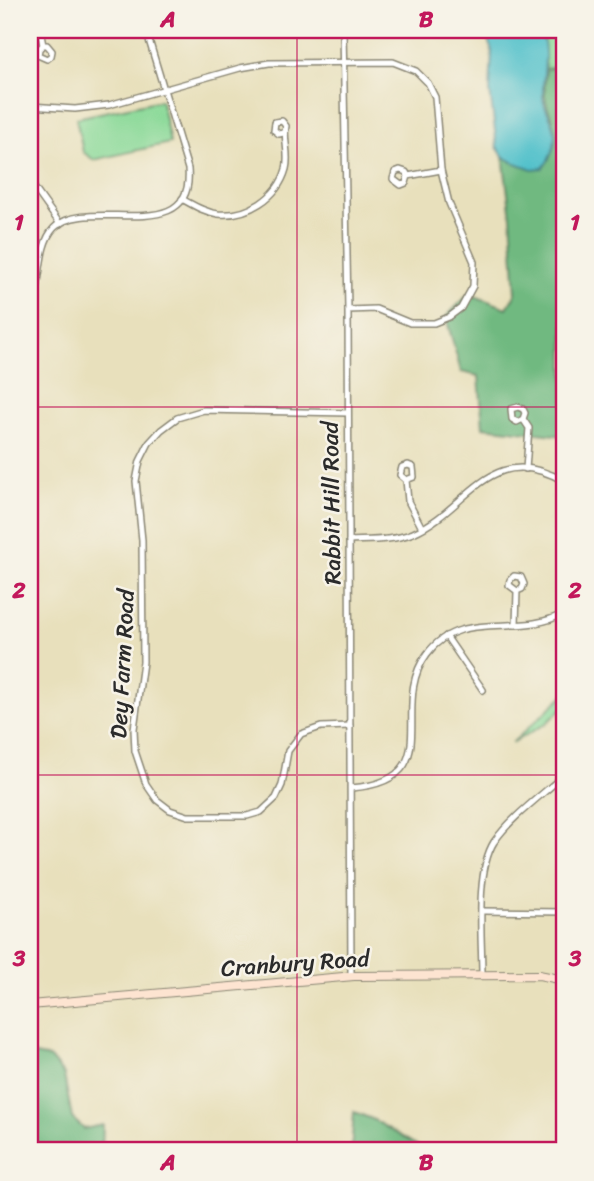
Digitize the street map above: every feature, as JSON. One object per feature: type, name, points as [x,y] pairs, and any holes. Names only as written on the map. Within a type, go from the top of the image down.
[{"type":"street","points":[[40,30],[43,45]]},
{"type":"street","points":[[30,310],[38,289],[44,246],[50,233],[60,224],[79,216],[160,215],[182,199],[188,184],[188,169],[146,30]]},
{"type":"street","name":"Rabbit Hill Road","points":[[343,30],[348,310],[351,976]]},
{"type":"street","points":[[30,106],[90,108],[124,102],[254,65],[394,62],[410,67],[423,76],[432,89],[437,104],[441,170],[455,219],[474,261],[473,286],[467,300],[449,317],[426,324],[410,323],[376,309],[348,310]]},
{"type":"street","points":[[182,199],[202,210],[218,214],[243,212],[260,204],[273,192],[285,170],[288,155],[283,133]]},
{"type":"street","points":[[408,176],[441,170]]},
{"type":"street","points":[[30,182],[60,224]]},
{"type":"street","name":"Dey Farm Road","points":[[348,413],[204,410],[168,424],[149,443],[140,461],[136,481],[142,540],[143,662],[134,740],[137,762],[145,784],[163,806],[187,816],[247,816],[261,812],[276,798],[282,785],[288,751],[301,734],[321,727],[350,726]]},
{"type":"street","points":[[523,419],[529,428],[526,469]]},
{"type":"street","points":[[349,541],[393,539],[422,528],[479,482],[507,470],[526,469],[548,473],[564,481]]},
{"type":"street","points":[[407,480],[408,501],[422,528]]},
{"type":"street","points":[[516,625],[517,591]]},
{"type":"street","points":[[351,788],[380,784],[404,765],[412,744],[412,696],[415,677],[428,652],[446,636],[471,626],[539,624],[564,613]]},
{"type":"street","points":[[446,636],[483,690]]},
{"type":"street","points":[[482,975],[484,867],[496,840],[564,775]]},
{"type":"street","points":[[482,911],[564,912]]},
{"type":"street","name":"Cranbury Road","points":[[30,1005],[351,976],[539,975],[564,980]]},
{"type":"green space","points":[[540,30],[564,30],[564,67],[546,69]]},
{"type":"green space","points":[[564,67],[564,436],[483,427],[479,376],[461,372],[446,317],[469,294],[507,308],[516,293],[511,217],[503,156],[513,162],[553,119],[545,95],[546,69]]},
{"type":"green space","points":[[161,100],[170,143],[94,160],[83,152],[76,118]]},
{"type":"green space","points":[[564,695],[564,707],[545,724],[512,743]]},
{"type":"green space","points":[[30,1054],[50,1058],[64,1075],[72,1118],[84,1129],[103,1125],[102,1151],[30,1151]]},
{"type":"green space","points":[[354,1112],[372,1119],[426,1151],[351,1151]]},
{"type":"water","points":[[484,30],[540,30],[545,50],[543,98],[555,137],[552,154],[543,168],[532,169],[513,162],[503,156],[497,147],[490,91],[492,51]]},
{"type":"waterway","points":[[564,167],[559,228],[564,252]]}]
